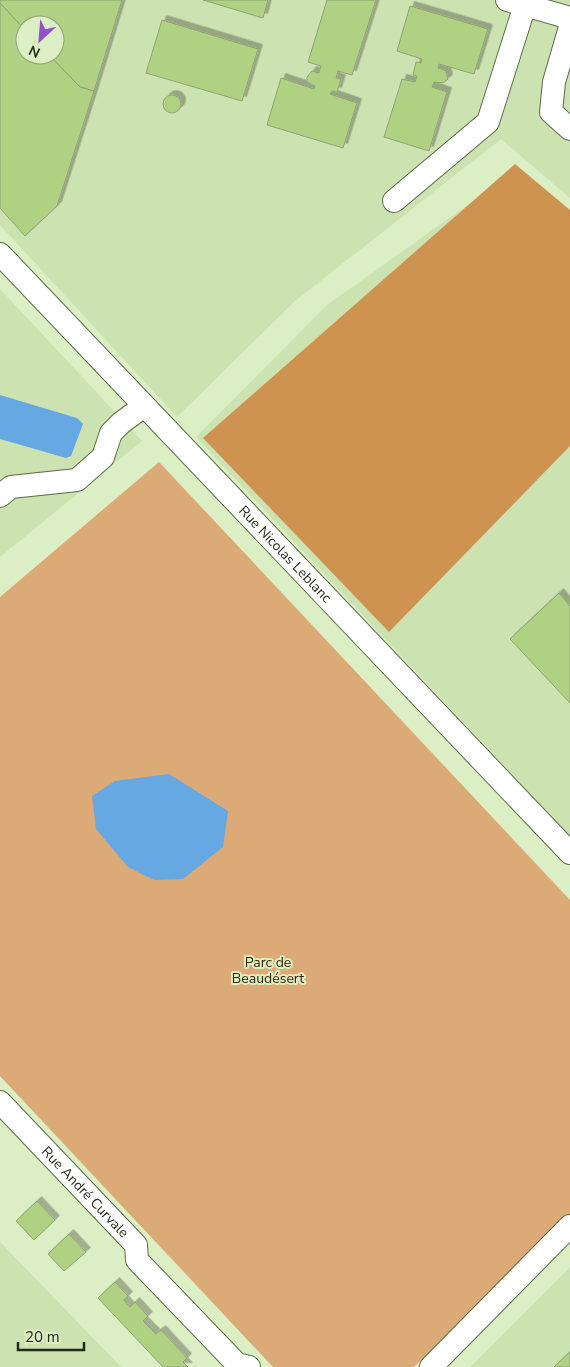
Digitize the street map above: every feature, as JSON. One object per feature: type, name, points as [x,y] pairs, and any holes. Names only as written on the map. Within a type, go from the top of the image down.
[{"type":"street","points":[[394,201],[488,122],[516,3],[570,18]]},
{"type":"street","points":[[570,27],[554,82],[551,112],[570,129]]},
{"type":"street","name":"Rue Nicolas Leblanc","points":[[0,254],[570,853]]},
{"type":"street","points":[[0,496],[11,486],[77,480],[103,457],[111,434],[121,423],[144,406]]},
{"type":"street","name":"Rue André Curvale","points":[[0,1102],[136,1245],[137,1260],[236,1364],[249,1367]]},
{"type":"street","points":[[431,1367],[570,1226]]},
{"type":"shaded area","points":[[0,0],[570,0],[570,198],[501,139],[295,301],[177,417],[0,225]]},
{"type":"shaded area","points":[[515,164],[570,210],[570,446],[389,632],[203,438]]},
{"type":"shaded area","points":[[500,182],[570,248],[570,836],[196,437],[327,305]]},
{"type":"shaded area","points":[[0,289],[142,441],[0,557]]},
{"type":"shaded area","points":[[0,1242],[121,1367],[0,1367]]},
{"type":"shaded area","points":[[570,1267],[570,1367],[470,1367]]},
{"type":"green space","name":"Parc de Beaudésert","points":[[159,462],[570,900],[570,1214],[414,1367],[273,1367],[0,1076],[0,597]]},
{"type":"water","points":[[0,395],[77,418],[83,424],[71,456],[66,458],[0,439]]},
{"type":"water","points":[[169,774],[228,811],[223,847],[183,879],[154,880],[128,867],[96,829],[92,796],[115,781]]},
{"type":"building","points":[[0,0],[122,0],[94,91],[80,87],[59,65],[65,65],[65,15],[15,15],[15,19],[0,3]]},
{"type":"building","points":[[203,0],[268,0],[263,18]]},
{"type":"building","points":[[327,0],[376,0],[352,75],[338,71],[336,78],[341,79],[337,92],[332,91],[330,94],[357,103],[343,148],[267,125],[281,78],[314,89],[315,86],[307,82],[307,77],[312,71],[319,73],[321,66],[308,62]]},
{"type":"building","points":[[0,3],[15,19],[15,65],[59,65],[80,87],[94,91],[57,206],[25,236],[0,208]]},
{"type":"building","points":[[410,6],[488,29],[474,74],[439,64],[438,68],[446,71],[448,79],[443,83],[434,82],[432,87],[447,92],[429,151],[384,137],[402,79],[415,82],[417,76],[413,75],[416,62],[421,63],[422,59],[397,51]]},
{"type":"building","points":[[162,20],[258,49],[242,101],[146,73]]},
{"type":"building","points":[[168,95],[176,95],[181,100],[179,111],[168,113],[163,108],[163,100]]},
{"type":"building","points":[[559,593],[570,606],[570,703],[510,639]]},
{"type":"building","points":[[37,1201],[55,1220],[34,1240],[16,1221]]},
{"type":"building","points":[[69,1234],[86,1252],[64,1271],[48,1254]]},
{"type":"building","points":[[115,1282],[128,1296],[124,1300],[130,1307],[135,1302],[148,1316],[143,1321],[156,1334],[161,1330],[187,1358],[183,1362],[188,1367],[163,1367],[98,1298]]},
{"type":"building","points":[[570,1352],[570,1367],[554,1367]]}]
